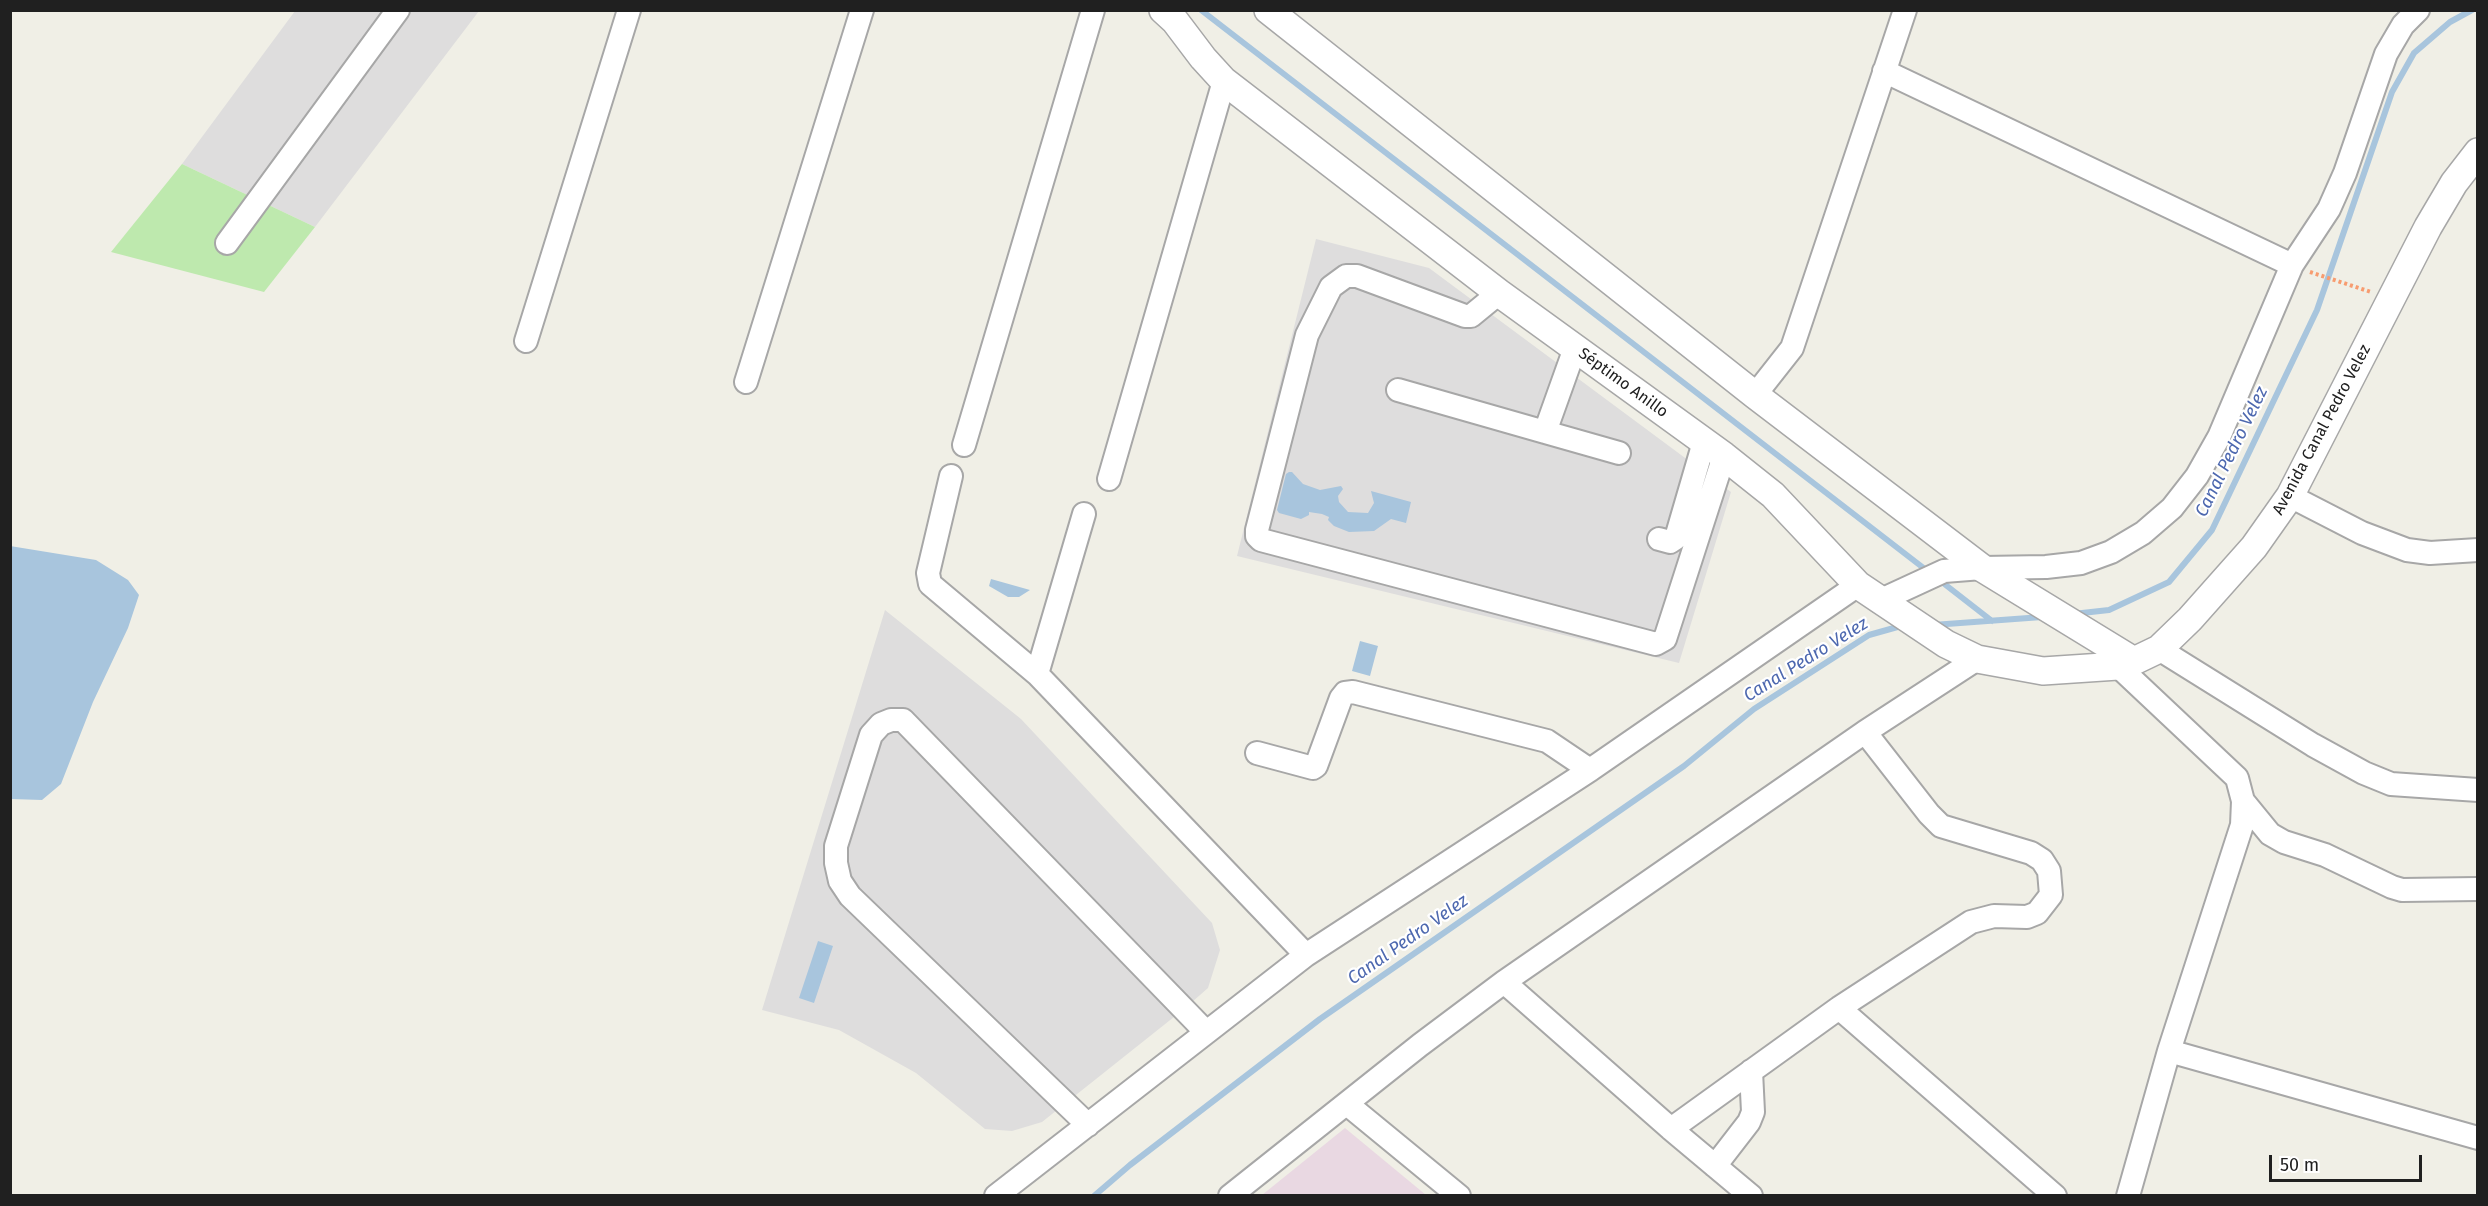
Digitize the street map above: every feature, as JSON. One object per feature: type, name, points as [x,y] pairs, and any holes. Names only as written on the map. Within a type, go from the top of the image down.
[{"type":"street","points":[[227,243],[398,10]]},
{"type":"street","points":[[526,341],[629,10]]},
{"type":"street","points":[[746,382],[862,10]]},
{"type":"street","points":[[964,445],[1093,10]]},
{"type":"street","name":"Séptimo Anillo","points":[[1163,10],[1175,21],[1224,81],[1499,293],[1714,449],[1773,495],[1875,597],[1906,620],[1977,659],[2043,671],[2126,664]]},
{"type":"street","points":[[1268,10],[1755,395],[1983,568],[2096,638],[2126,664],[2237,778],[2243,801],[2242,825],[2169,1051],[2128,1196]]},
{"type":"street","points":[[1755,395],[1792,348],[1905,10]]},
{"type":"street","points":[[996,1196],[1306,955],[1590,770],[1875,597],[1912,585],[1944,571],[2081,564],[2111,552],[2143,533],[2172,508],[2197,476],[2219,436],[2292,265],[2329,209],[2345,173],[2386,54],[2403,25],[2418,10]]},
{"type":"street","points":[[1884,72],[2292,265]]},
{"type":"street","points":[[1109,479],[1224,81]]},
{"type":"street","name":"Avenida Canal Pedro Velez","points":[[2126,664],[2158,649],[2190,619],[2254,547],[2290,496],[2428,228],[2454,183],[2478,152]]},
{"type":"street","points":[[1499,293],[1471,316],[1465,316],[1357,276],[1346,276],[1330,286],[1306,335],[1257,530],[1257,536],[1261,540],[1656,644],[1665,639],[1714,449]]},
{"type":"street","points":[[1545,432],[1575,348]]},
{"type":"street","points":[[1398,390],[1620,453]]},
{"type":"street","points":[[1659,538],[1670,542],[1676,538],[1714,449]]},
{"type":"street","points":[[951,476],[928,580],[1037,674],[1306,955]]},
{"type":"street","points":[[2290,496],[2362,533],[2407,550],[2430,553],[2478,550]]},
{"type":"street","points":[[1037,674],[1084,514]]},
{"type":"street","points":[[2158,649],[2313,745],[2364,773],[2391,784],[2478,790]]},
{"type":"street","points":[[1230,1196],[1420,1044],[1504,982],[1865,732],[1977,659]]},
{"type":"street","points":[[1257,753],[1313,768],[1316,766],[1341,698],[1345,693],[1353,692],[1547,741],[1590,770]]},
{"type":"street","points":[[1088,1125],[850,896],[840,881],[836,863],[836,846],[872,735],[881,724],[891,720],[903,720],[1206,1032]]},
{"type":"street","points":[[1671,1129],[1839,1008],[1971,922],[1994,916],[2027,917],[2037,913],[2051,896],[2049,871],[2042,860],[2031,853],[1941,826],[1865,732]]},
{"type":"street","points":[[2243,801],[2270,834],[2284,842],[2325,855],[2392,887],[2402,890],[2478,889]]},
{"type":"street","points":[[1504,982],[1751,1196]]},
{"type":"street","points":[[1839,1008],[2055,1196]]},
{"type":"street","points":[[2169,1051],[2478,1138]]},
{"type":"street","points":[[1714,1166],[1749,1122],[1753,1112],[1751,1071]]},
{"type":"street","points":[[1347,1104],[1460,1196]]},
{"type":"path","points":[[2313,273],[2372,292]]},
{"type":"shaded area","points":[[295,11],[479,11],[315,227],[182,164]]},
{"type":"shaded area","points":[[1316,239],[1429,268],[1731,492],[1679,663],[1237,556]]},
{"type":"shaded area","points":[[885,610],[1021,719],[1212,923],[1220,950],[1208,988],[1184,1009],[1042,1122],[1012,1131],[985,1129],[916,1073],[839,1030],[762,1010]]},
{"type":"shaded area","points":[[1345,1128],[1426,1195],[1262,1195]]},
{"type":"green space","points":[[182,164],[315,227],[264,292],[111,252]]},
{"type":"water","points":[[1292,472],[1303,484],[1320,490],[1341,486],[1343,489],[1338,496],[1339,502],[1348,512],[1368,513],[1374,503],[1371,491],[1411,502],[1406,523],[1391,519],[1374,531],[1349,532],[1334,526],[1328,520],[1329,517],[1322,514],[1309,512],[1309,515],[1301,519],[1279,513],[1277,510],[1286,474]]},
{"type":"water","points":[[10,546],[96,560],[128,580],[139,595],[128,628],[93,702],[61,784],[42,800],[11,799]]},
{"type":"water","points":[[991,579],[1030,590],[1019,597],[1008,597],[989,586]]},
{"type":"water","points":[[1360,641],[1378,646],[1370,676],[1352,671]]},
{"type":"water","points":[[818,941],[833,946],[814,1003],[799,998]]},
{"type":"waterway","points":[[1201,10],[1930,573]]},
{"type":"waterway","name":"Canal Pedro Velez","points":[[2073,614],[2109,610],[2169,582],[2212,530],[2317,310],[2392,92],[2414,53],[2450,22],[2472,10]]},
{"type":"waterway","points":[[1938,579],[1992,621]]},
{"type":"waterway","name":"Canal Pedro Velez","points":[[1933,625],[2042,617]]},
{"type":"waterway","name":"Canal Pedro Velez","points":[[1094,1196],[1130,1165],[1320,1019],[1684,766],[1754,709],[1869,635],[1901,626]]}]
